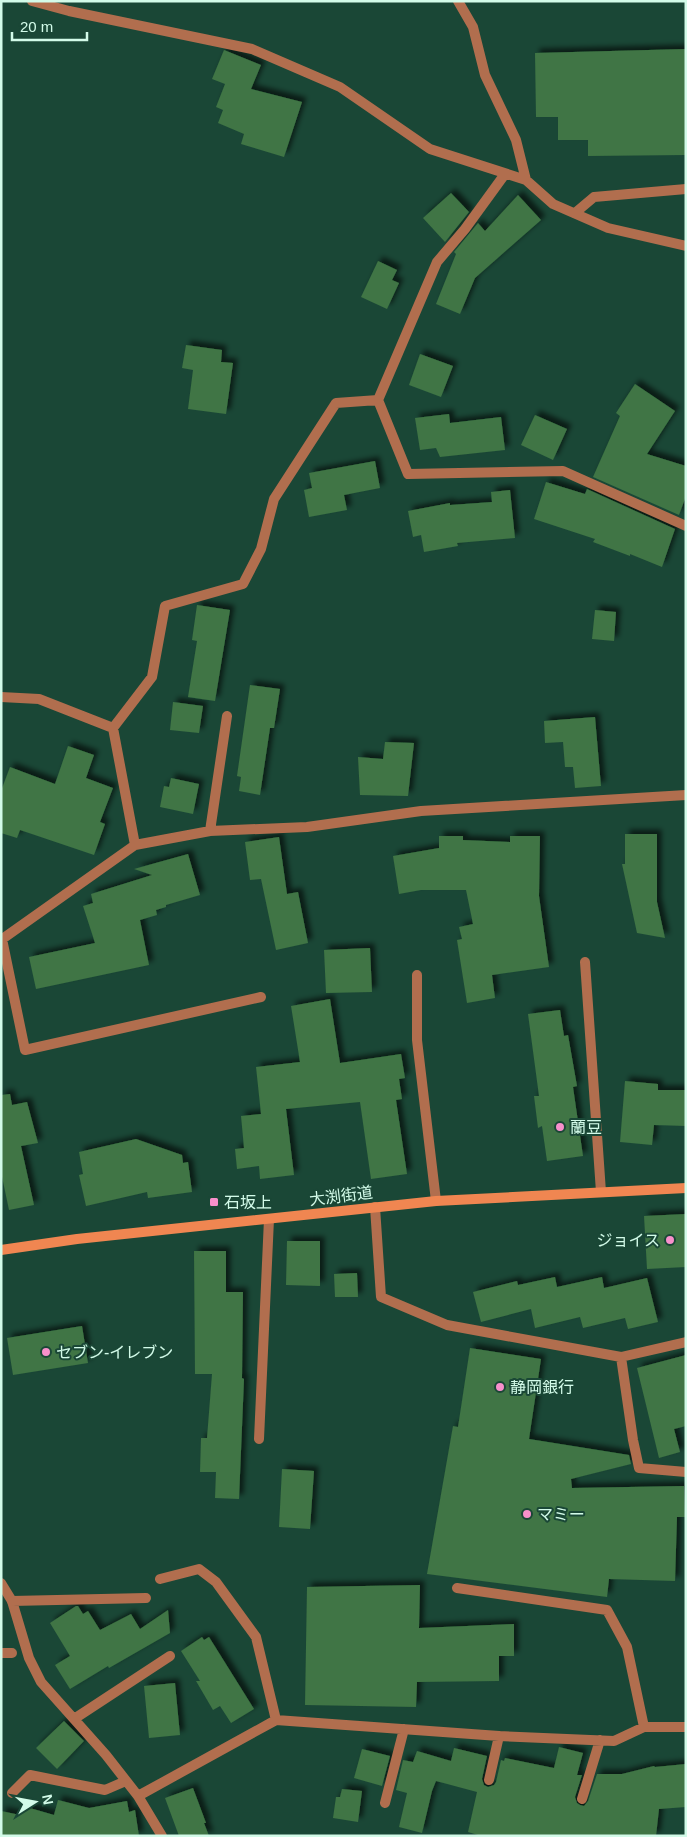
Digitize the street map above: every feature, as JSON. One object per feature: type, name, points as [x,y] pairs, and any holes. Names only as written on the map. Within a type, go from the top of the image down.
[{"type":"street","points":[[32,1],[69,11],[252,48],[340,87],[430,149],[526,180],[553,204],[608,228],[686,246]]},
{"type":"street","points":[[458,1],[473,27],[485,75],[516,140],[526,180]]},
{"type":"street","points":[[505,174],[465,229],[437,262],[378,400],[408,474],[563,471],[686,526]]},
{"type":"street","points":[[575,213],[594,197],[686,189]]},
{"type":"street","points":[[134,845],[113,728],[152,677],[165,606],[243,584],[261,549],[274,499],[336,403],[378,400]]},
{"type":"street","points":[[1,697],[39,699],[113,728]]},
{"type":"street","points":[[210,831],[227,716]]},
{"type":"street","points":[[261,997],[25,1050],[2,939],[134,845],[210,831],[307,827],[421,811],[686,795]]},
{"type":"street","points":[[585,962],[601,1192]]},
{"type":"street","points":[[417,975],[417,1040],[436,1201]]},
{"type":"street","name":"大渕街道","points":[[1,1250],[77,1239],[436,1201],[686,1188]]},
{"type":"street","points":[[375,1207],[381,1297],[447,1325],[621,1357],[686,1342]]},
{"type":"street","points":[[259,1439],[269,1219]]},
{"type":"street","points":[[621,1357],[639,1468],[686,1472]]},
{"type":"street","points":[[160,1579],[199,1569],[216,1582],[256,1637],[276,1720]]},
{"type":"street","points":[[1,1583],[12,1601],[29,1658],[40,1682],[106,1755],[138,1796],[162,1836]]},
{"type":"street","points":[[457,1588],[607,1610],[627,1646],[644,1727]]},
{"type":"street","points":[[12,1601],[146,1598]]},
{"type":"street","points":[[74,1719],[170,1656]]},
{"type":"street","points":[[138,1796],[276,1720],[499,1736],[614,1741],[644,1727],[686,1727]]},
{"type":"street","points":[[384,1803],[404,1729]]},
{"type":"street","points":[[489,1780],[499,1736]]},
{"type":"street","points":[[582,1799],[600,1740]]},
{"type":"street","points":[[12,1793],[30,1775],[105,1790],[126,1781]]},
{"type":"building","points":[[686,49],[686,155],[588,156],[588,140],[558,140],[558,117],[536,117],[535,53]]},
{"type":"building","points":[[224,50],[261,65],[251,89],[302,102],[284,157],[241,144],[244,134],[218,123],[223,110],[216,107],[225,84],[212,79]]},
{"type":"building","points":[[451,193],[469,212],[445,242],[423,218]]},
{"type":"building","points":[[518,195],[541,220],[475,278],[460,314],[436,304],[456,254],[454,252],[478,223],[485,231]]},
{"type":"building","points":[[378,261],[397,270],[392,280],[399,283],[387,309],[361,297]]},
{"type":"building","points":[[186,345],[222,350],[221,362],[233,363],[226,414],[188,409],[193,370],[182,368]]},
{"type":"building","points":[[420,354],[453,366],[441,397],[409,385]]},
{"type":"building","points":[[635,384],[675,411],[647,454],[686,466],[686,496],[679,515],[593,477],[620,416],[616,413]]},
{"type":"building","points":[[449,414],[450,423],[501,417],[505,450],[440,457],[436,448],[420,450],[415,418]]},
{"type":"building","points":[[535,415],[567,429],[553,460],[521,445]]},
{"type":"building","points":[[375,461],[380,488],[344,495],[347,510],[309,517],[304,490],[312,488],[309,473]]},
{"type":"building","points":[[546,482],[585,494],[587,489],[675,529],[662,567],[593,542],[595,539],[534,519]]},
{"type":"building","points":[[510,490],[515,538],[457,543],[458,546],[424,552],[421,535],[413,537],[408,511],[450,503],[450,505],[492,502],[491,492]]},
{"type":"building","points":[[197,605],[230,610],[215,701],[188,697],[197,641],[192,640]]},
{"type":"building","points":[[595,610],[616,612],[614,641],[592,639]]},
{"type":"building","points":[[250,685],[280,689],[274,728],[270,728],[260,795],[239,791],[241,777],[237,776]]},
{"type":"building","points":[[173,702],[203,706],[199,733],[170,730]]},
{"type":"building","points":[[595,717],[601,786],[575,788],[573,767],[565,767],[563,742],[545,743],[544,721]]},
{"type":"building","points":[[385,742],[414,743],[408,796],[360,795],[358,757],[383,759]]},
{"type":"building","points":[[68,746],[94,755],[86,778],[113,788],[100,822],[105,824],[94,855],[20,830],[17,838],[1,833],[1,791],[10,767],[55,784]]},
{"type":"building","points":[[171,778],[199,784],[193,814],[160,807],[164,786],[169,787]]},
{"type":"building","points":[[625,834],[657,834],[657,902],[665,938],[637,933],[622,864],[625,864]]},
{"type":"building","points":[[439,836],[463,836],[463,840],[510,842],[510,836],[540,836],[539,896],[549,967],[492,975],[495,998],[467,1003],[457,940],[462,939],[459,927],[473,924],[466,890],[421,890],[399,894],[393,856],[439,848]]},
{"type":"building","points":[[279,837],[287,894],[298,892],[308,943],[276,950],[261,879],[250,880],[245,842]]},
{"type":"building","points":[[188,854],[200,895],[166,905],[166,907],[156,910],[157,915],[140,920],[149,965],[36,989],[29,957],[95,943],[83,906],[93,903],[91,894],[152,875],[134,869]]},
{"type":"building","points":[[370,948],[372,992],[326,993],[324,950]]},
{"type":"building","points":[[330,999],[340,1063],[401,1054],[405,1078],[399,1079],[402,1099],[396,1100],[407,1174],[371,1179],[360,1102],[286,1109],[294,1175],[260,1179],[259,1166],[237,1169],[235,1149],[244,1148],[241,1116],[261,1114],[256,1067],[300,1062],[291,1006]]},
{"type":"building","points":[[560,1010],[564,1036],[568,1035],[577,1086],[573,1087],[583,1156],[547,1161],[542,1126],[538,1128],[534,1096],[539,1096],[528,1014]]},
{"type":"building","points":[[625,1081],[658,1084],[658,1090],[686,1090],[686,1126],[654,1125],[652,1145],[620,1142]]},
{"type":"building","points":[[10,1094],[12,1105],[27,1102],[38,1143],[21,1146],[34,1205],[9,1210],[1,1172],[1,1095]]},
{"type":"building","points":[[136,1139],[182,1155],[183,1163],[188,1162],[192,1192],[148,1198],[147,1192],[86,1206],[79,1175],[83,1174],[79,1152]]},
{"type":"building","points":[[686,1214],[686,1267],[647,1269],[644,1216]]},
{"type":"building","points":[[287,1241],[320,1241],[320,1286],[286,1285]]},
{"type":"building","points":[[194,1251],[226,1251],[226,1292],[243,1292],[242,1378],[244,1379],[239,1499],[215,1498],[216,1472],[200,1472],[201,1438],[207,1438],[212,1374],[195,1374]]},
{"type":"building","points":[[357,1273],[358,1297],[335,1297],[334,1274]]},
{"type":"building","points":[[555,1277],[557,1287],[602,1277],[604,1288],[647,1278],[658,1322],[628,1329],[625,1318],[583,1328],[580,1317],[535,1328],[531,1309],[481,1322],[473,1292],[517,1281],[518,1285]]},
{"type":"building","points":[[82,1326],[88,1363],[13,1375],[7,1338]]},
{"type":"building","name":"マミー","points":[[470,1348],[541,1359],[529,1439],[629,1455],[631,1464],[571,1479],[572,1488],[684,1486],[685,1517],[677,1517],[675,1581],[609,1579],[607,1597],[427,1574],[453,1426],[458,1427]]},
{"type":"building","points":[[686,1355],[686,1426],[674,1429],[680,1452],[659,1458],[637,1368]]},
{"type":"building","points":[[282,1469],[314,1471],[310,1529],[279,1527]]},
{"type":"building","points":[[420,1585],[419,1628],[514,1624],[514,1656],[499,1656],[499,1681],[417,1682],[416,1707],[305,1705],[307,1587]]},
{"type":"building","points":[[78,1606],[83,1614],[88,1611],[100,1630],[131,1614],[140,1629],[168,1610],[170,1633],[109,1668],[108,1666],[70,1689],[55,1665],[70,1656],[50,1623]]},
{"type":"building","points":[[202,1637],[204,1640],[209,1637],[254,1709],[231,1723],[220,1706],[213,1710],[196,1681],[200,1681],[181,1651]]},
{"type":"building","points":[[175,1683],[180,1735],[149,1738],[144,1686]]},
{"type":"building","points":[[64,1721],[84,1741],[57,1769],[36,1748]]},
{"type":"building","points":[[559,1747],[583,1753],[577,1775],[582,1775],[575,1797],[580,1805],[584,1806],[588,1801],[597,1774],[622,1774],[654,1766],[686,1764],[686,1807],[659,1809],[656,1836],[481,1836],[468,1832],[477,1792],[436,1781],[422,1833],[399,1827],[407,1793],[396,1790],[403,1760],[413,1762],[417,1751],[451,1761],[454,1748],[487,1756],[482,1779],[484,1785],[488,1787],[496,1782],[501,1760],[504,1761],[505,1758],[554,1768]]},
{"type":"building","points":[[362,1749],[390,1756],[382,1786],[354,1778]]},
{"type":"building","points":[[193,1788],[209,1836],[179,1836],[165,1798]]},
{"type":"building","points":[[342,1789],[362,1791],[358,1822],[333,1818],[336,1797],[340,1797]]},
{"type":"building","points":[[58,1800],[89,1808],[127,1801],[129,1812],[135,1810],[139,1836],[1,1836],[1,1811],[20,1815],[23,1806],[54,1815]]},
{"type":"place","name":"蘭豆","points":[[560,1127]]},
{"type":"place","name":"石坂上","points":[[214,1202]]},
{"type":"place","name":"ジョイス","points":[[670,1240]]},
{"type":"place","name":"セブン-イレブン","points":[[46,1352]]},
{"type":"place","name":"静岡銀行","points":[[500,1387]]},
{"type":"place","name":"マミー","points":[[527,1514]]}]
